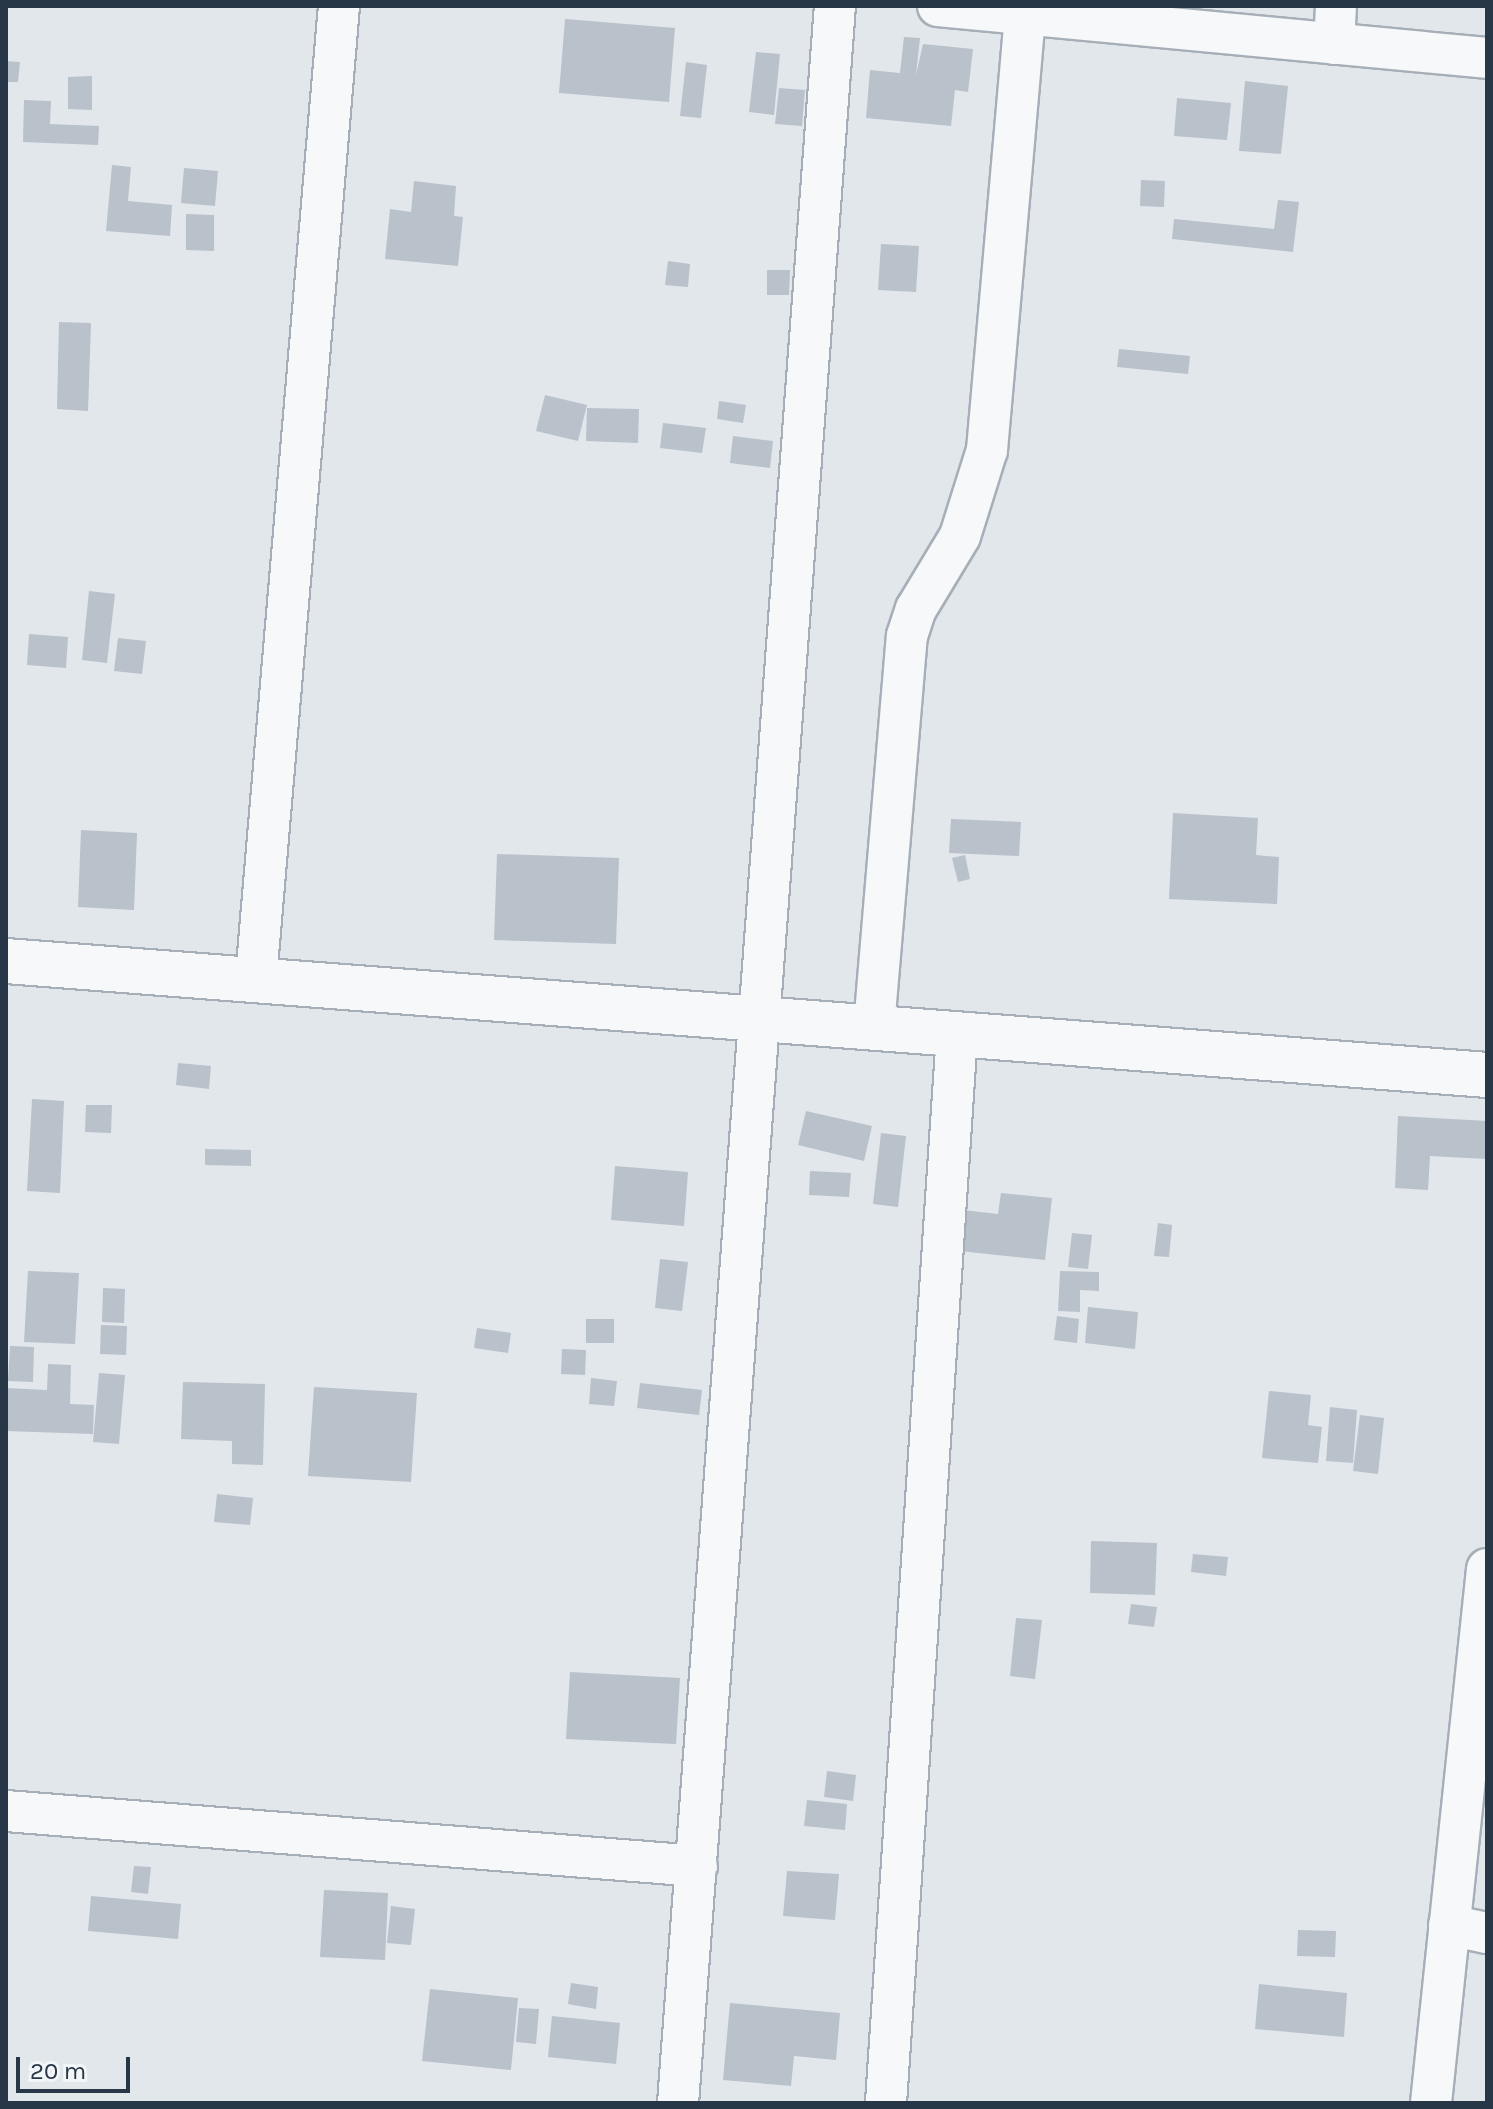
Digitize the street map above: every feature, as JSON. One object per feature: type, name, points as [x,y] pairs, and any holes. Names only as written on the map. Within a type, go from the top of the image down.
[{"type":"street","points":[[256,978],[339,6]]},
{"type":"street","points":[[678,2103],[835,6]]},
{"type":"street","points":[[938,6],[1335,25],[1487,58]]},
{"type":"street","points":[[874,1027],[907,636],[916,609],[960,536],[987,450],[1026,10]]},
{"type":"street","points":[[6,961],[1487,1075]]},
{"type":"street","points":[[886,2103],[957,1033]]},
{"type":"street","points":[[1431,2103],[1468,1929],[1487,1569]]},
{"type":"street","points":[[6,1811],[697,1866]]},
{"type":"building","points":[[565,19],[675,28],[669,102],[559,93]]},
{"type":"building","points":[[904,37],[920,38],[916,75],[923,44],[973,49],[968,92],[955,90],[951,126],[866,118],[870,70],[900,73]]},
{"type":"building","points":[[756,52],[780,54],[774,115],[749,112]]},
{"type":"building","points":[[6,61],[20,62],[18,82],[6,82]]},
{"type":"building","points":[[686,62],[707,65],[701,118],[680,116]]},
{"type":"building","points":[[92,76],[92,110],[68,109],[68,77]]},
{"type":"building","points":[[1245,81],[1288,86],[1281,154],[1239,151]]},
{"type":"building","points":[[779,88],[805,90],[802,126],[775,124]]},
{"type":"building","points":[[1177,98],[1231,103],[1227,140],[1174,136]]},
{"type":"building","points":[[24,100],[51,101],[50,124],[99,126],[98,145],[23,142]]},
{"type":"building","points":[[112,165],[131,167],[128,201],[172,205],[170,236],[106,231]]},
{"type":"building","points":[[184,168],[218,171],[215,206],[181,203]]},
{"type":"building","points":[[1141,180],[1165,181],[1164,207],[1140,206]]},
{"type":"building","points":[[414,181],[456,186],[454,216],[463,217],[458,266],[385,259],[390,209],[411,212]]},
{"type":"building","points":[[1278,200],[1299,202],[1293,252],[1172,239],[1174,219],[1274,229]]},
{"type":"building","points":[[186,214],[214,215],[214,251],[186,250]]},
{"type":"building","points":[[881,244],[919,246],[916,292],[878,290]]},
{"type":"building","points":[[668,261],[690,264],[688,287],[665,285]]},
{"type":"building","points":[[767,270],[790,270],[789,295],[767,295]]},
{"type":"building","points":[[59,322],[91,323],[88,411],[57,409]]},
{"type":"building","points":[[1119,349],[1190,356],[1188,374],[1117,367]]},
{"type":"building","points":[[545,395],[587,405],[578,441],[536,431]]},
{"type":"building","points":[[719,401],[746,405],[743,423],[717,419]]},
{"type":"building","points":[[587,408],[639,409],[638,443],[586,441]]},
{"type":"building","points":[[663,423],[706,428],[702,453],[660,448]]},
{"type":"building","points":[[733,436],[773,441],[770,468],[730,463]]},
{"type":"building","points":[[89,591],[115,594],[107,663],[82,660]]},
{"type":"building","points":[[29,634],[68,637],[66,668],[27,665]]},
{"type":"building","points":[[118,638],[146,641],[142,674],[114,671]]},
{"type":"building","points":[[1173,813],[1258,818],[1256,855],[1279,857],[1277,904],[1169,899]]},
{"type":"building","points":[[951,819],[1021,822],[1019,856],[949,853]]},
{"type":"building","points":[[81,830],[137,833],[134,910],[78,907]]},
{"type":"building","points":[[497,854],[619,858],[616,944],[494,940]]},
{"type":"building","points":[[965,855],[970,879],[958,882],[952,858]]},
{"type":"building","points":[[178,1063],[211,1066],[209,1089],[176,1085]]},
{"type":"building","points":[[32,1099],[64,1101],[60,1193],[27,1191]]},
{"type":"building","points":[[86,1105],[112,1105],[111,1133],[85,1132]]},
{"type":"building","points":[[806,1111],[872,1126],[864,1161],[798,1145]]},
{"type":"building","points":[[1398,1116],[1487,1121],[1487,1159],[1430,1156],[1428,1190],[1395,1188]]},
{"type":"building","points":[[881,1133],[906,1136],[898,1207],[873,1204]]},
{"type":"building","points":[[205,1149],[251,1150],[251,1166],[205,1165]]},
{"type":"building","points":[[615,1166],[688,1172],[684,1226],[611,1220]]},
{"type":"building","points":[[810,1171],[851,1173],[849,1197],[809,1195]]},
{"type":"building","points":[[1001,1193],[1052,1198],[1045,1260],[950,1250],[954,1209],[998,1214]]},
{"type":"building","points":[[1158,1223],[1172,1225],[1169,1257],[1154,1256]]},
{"type":"building","points":[[1072,1233],[1092,1235],[1088,1269],[1068,1267]]},
{"type":"building","points":[[660,1259],[688,1262],[682,1311],[655,1308]]},
{"type":"building","points":[[28,1271],[79,1273],[75,1344],[24,1342]]},
{"type":"building","points":[[1060,1271],[1099,1272],[1099,1291],[1080,1290],[1080,1312],[1058,1311]]},
{"type":"building","points":[[103,1288],[125,1289],[124,1323],[102,1322]]},
{"type":"building","points":[[1088,1307],[1138,1312],[1135,1349],[1085,1343]]},
{"type":"building","points":[[1057,1316],[1079,1319],[1077,1343],[1054,1340]]},
{"type":"building","points":[[586,1319],[614,1319],[614,1343],[586,1343]]},
{"type":"building","points":[[101,1325],[127,1326],[126,1355],[100,1354]]},
{"type":"building","points":[[477,1328],[511,1333],[508,1353],[474,1348]]},
{"type":"building","points":[[10,1346],[34,1347],[33,1382],[8,1381]]},
{"type":"building","points":[[562,1349],[586,1350],[585,1375],[561,1374]]},
{"type":"building","points":[[48,1364],[71,1365],[70,1404],[94,1405],[93,1434],[6,1431],[6,1388],[47,1390]]},
{"type":"building","points":[[99,1373],[125,1375],[119,1444],[93,1442]]},
{"type":"building","points":[[591,1378],[617,1381],[614,1406],[589,1404]]},
{"type":"building","points":[[183,1382],[265,1384],[263,1465],[232,1464],[232,1441],[181,1439]]},
{"type":"building","points":[[640,1383],[702,1390],[699,1415],[637,1408]]},
{"type":"building","points":[[314,1387],[417,1393],[411,1482],[308,1476]]},
{"type":"building","points":[[1269,1391],[1311,1395],[1308,1425],[1322,1427],[1318,1463],[1262,1458]]},
{"type":"building","points":[[1330,1407],[1357,1410],[1353,1463],[1326,1461]]},
{"type":"building","points":[[1360,1415],[1384,1418],[1378,1474],[1353,1471]]},
{"type":"building","points":[[217,1494],[253,1498],[250,1525],[214,1522]]},
{"type":"building","points":[[1091,1541],[1157,1543],[1155,1595],[1090,1593]]},
{"type":"building","points":[[1193,1554],[1228,1557],[1226,1576],[1191,1572]]},
{"type":"building","points":[[1131,1604],[1157,1607],[1154,1627],[1128,1624]]},
{"type":"building","points":[[1016,1618],[1042,1620],[1035,1679],[1010,1676]]},
{"type":"building","points":[[570,1672],[680,1678],[676,1744],[566,1739]]},
{"type":"building","points":[[827,1771],[856,1775],[853,1801],[824,1797]]},
{"type":"building","points":[[807,1800],[847,1804],[845,1830],[804,1826]]},
{"type":"building","points":[[134,1866],[151,1867],[148,1894],[131,1892]]},
{"type":"building","points":[[787,1871],[839,1874],[835,1920],[783,1916]]},
{"type":"building","points":[[324,1890],[388,1893],[385,1960],[320,1957]]},
{"type":"building","points":[[91,1896],[181,1904],[178,1939],[88,1931]]},
{"type":"building","points":[[391,1906],[415,1909],[411,1945],[387,1943]]},
{"type":"building","points":[[1298,1930],[1336,1931],[1335,1957],[1297,1956]]},
{"type":"building","points":[[571,1983],[598,1987],[596,2009],[568,2004]]},
{"type":"building","points":[[1259,1984],[1347,1993],[1344,2037],[1255,2029]]},
{"type":"building","points":[[430,1989],[518,1998],[511,2070],[422,2061]]},
{"type":"building","points":[[730,2003],[840,2013],[836,2060],[794,2056],[791,2086],[723,2080]]},
{"type":"building","points":[[519,2008],[539,2009],[536,2044],[516,2042]]},
{"type":"building","points":[[552,2016],[620,2023],[616,2064],[548,2057]]}]
